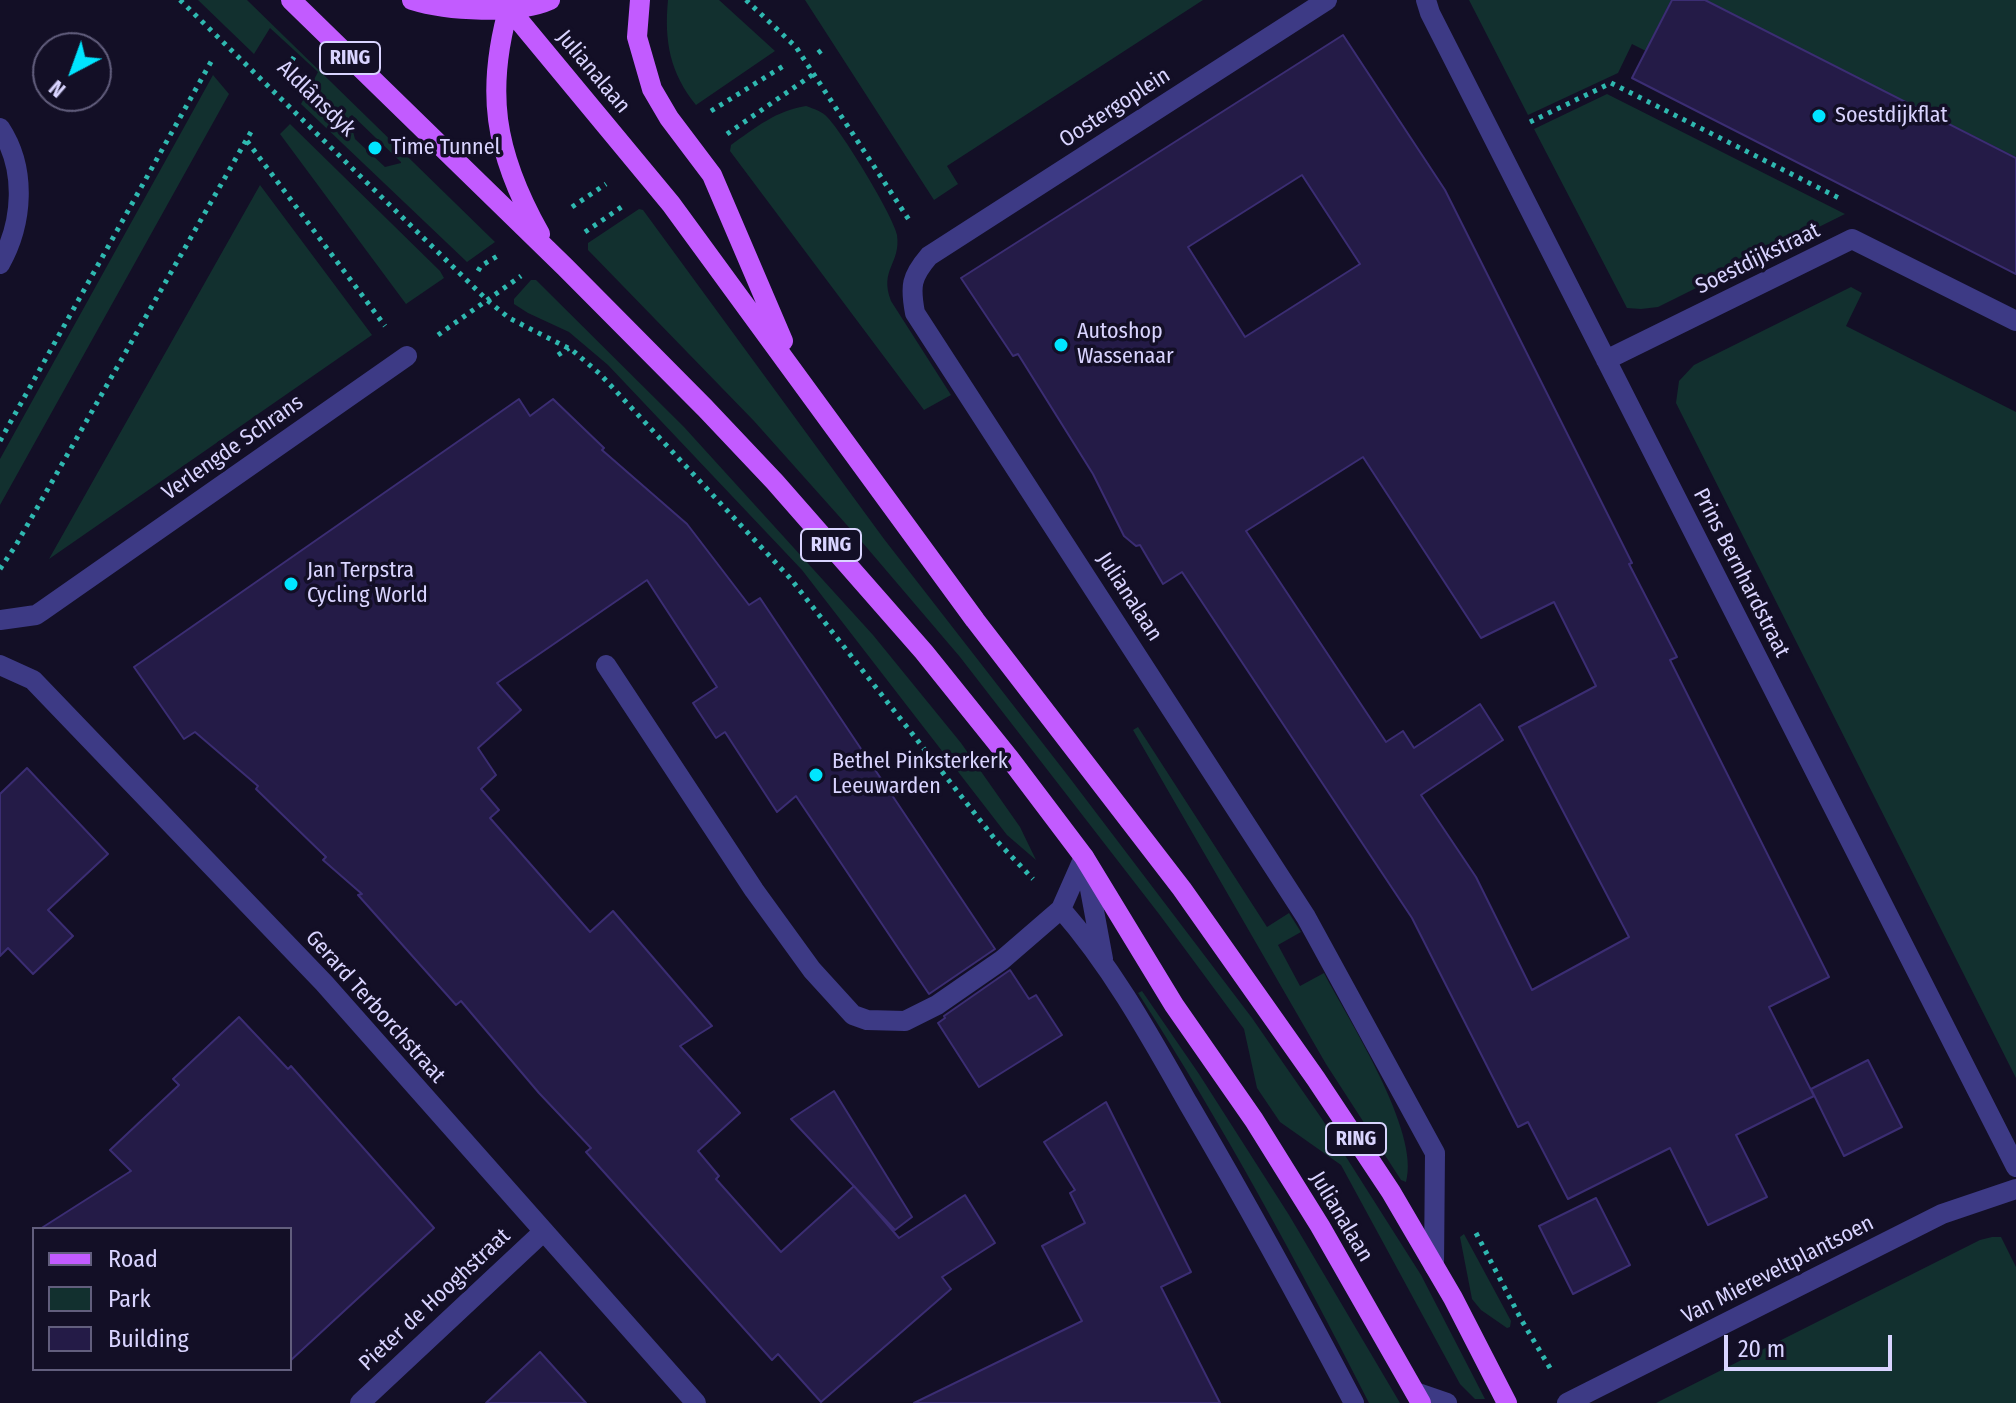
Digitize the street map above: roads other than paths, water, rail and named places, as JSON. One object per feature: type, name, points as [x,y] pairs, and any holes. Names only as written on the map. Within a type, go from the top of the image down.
[{"type":"main road","name":"Julianalaan","points":[[291,0],[705,408],[832,546],[944,676],[1084,857],[1174,1005],[1254,1120],[1320,1226],[1418,1397]]},
{"type":"main road","points":[[412,0],[444,8],[550,0]]},
{"type":"main road","name":"Julianalaan","points":[[640,0],[637,37],[652,89],[669,118],[712,175],[797,374]]},
{"type":"main road","name":"Julianalaan","points":[[507,3],[498,47],[496,112],[503,147],[515,182],[552,255]]},
{"type":"main road","name":"Julianalaan","points":[[507,3],[663,192],[975,620],[1182,889],[1316,1079],[1391,1192],[1507,1403]]},
{"type":"street","name":"Oostergoplein","points":[[929,256],[1327,0]]},
{"type":"street","name":"Prins Bernhardstraat","points":[[1426,0],[2016,1167]]},
{"type":"street","points":[[0,128],[17,173],[20,208],[9,248],[0,264]]},
{"type":"street","name":"Soestdijkstraat","points":[[1606,360],[1852,239],[2016,321]]},
{"type":"street","name":"Julianalaan","points":[[929,256],[916,271],[911,291],[915,313],[1306,917],[1435,1153],[1434,1266]]},
{"type":"street","name":"Verlengde Schrans","points":[[0,620],[36,615],[407,356]]},
{"type":"street","name":"Gerard Terborchstraat","points":[[0,665],[33,680],[260,916],[334,995],[696,1403]]},
{"type":"street","points":[[606,665],[754,890],[812,970],[853,1015],[867,1020],[905,1021],[937,1005],[1002,960],[1061,909],[1084,857]]},
{"type":"street","name":"Julianalaan","points":[[1084,857],[1104,965]]},
{"type":"street","name":"Julianalaan","points":[[1061,909],[1104,965],[1143,1025],[1276,1254],[1354,1403]]},
{"type":"street","name":"Van Miereveltplantsoen","points":[[1568,1402],[1942,1214],[2016,1189]]},
{"type":"street","name":"Pieter de Hooghstraat","points":[[360,1403],[543,1232]]},
{"type":"street","points":[[1418,1397],[1447,1403]]},
{"type":"place","name":"Soestdijkflat","points":[[1819,116]]},
{"type":"place","name":"Time Tunnel","points":[[375,148]]},
{"type":"place","name":"Autoshop Wassenaar","points":[[1061,345]]},
{"type":"place","name":"Jan Terpstra Cycling World","points":[[291,584]]},
{"type":"place","name":"Bethel Pinksterkerk Leeuwarden","points":[[816,775]]}]
